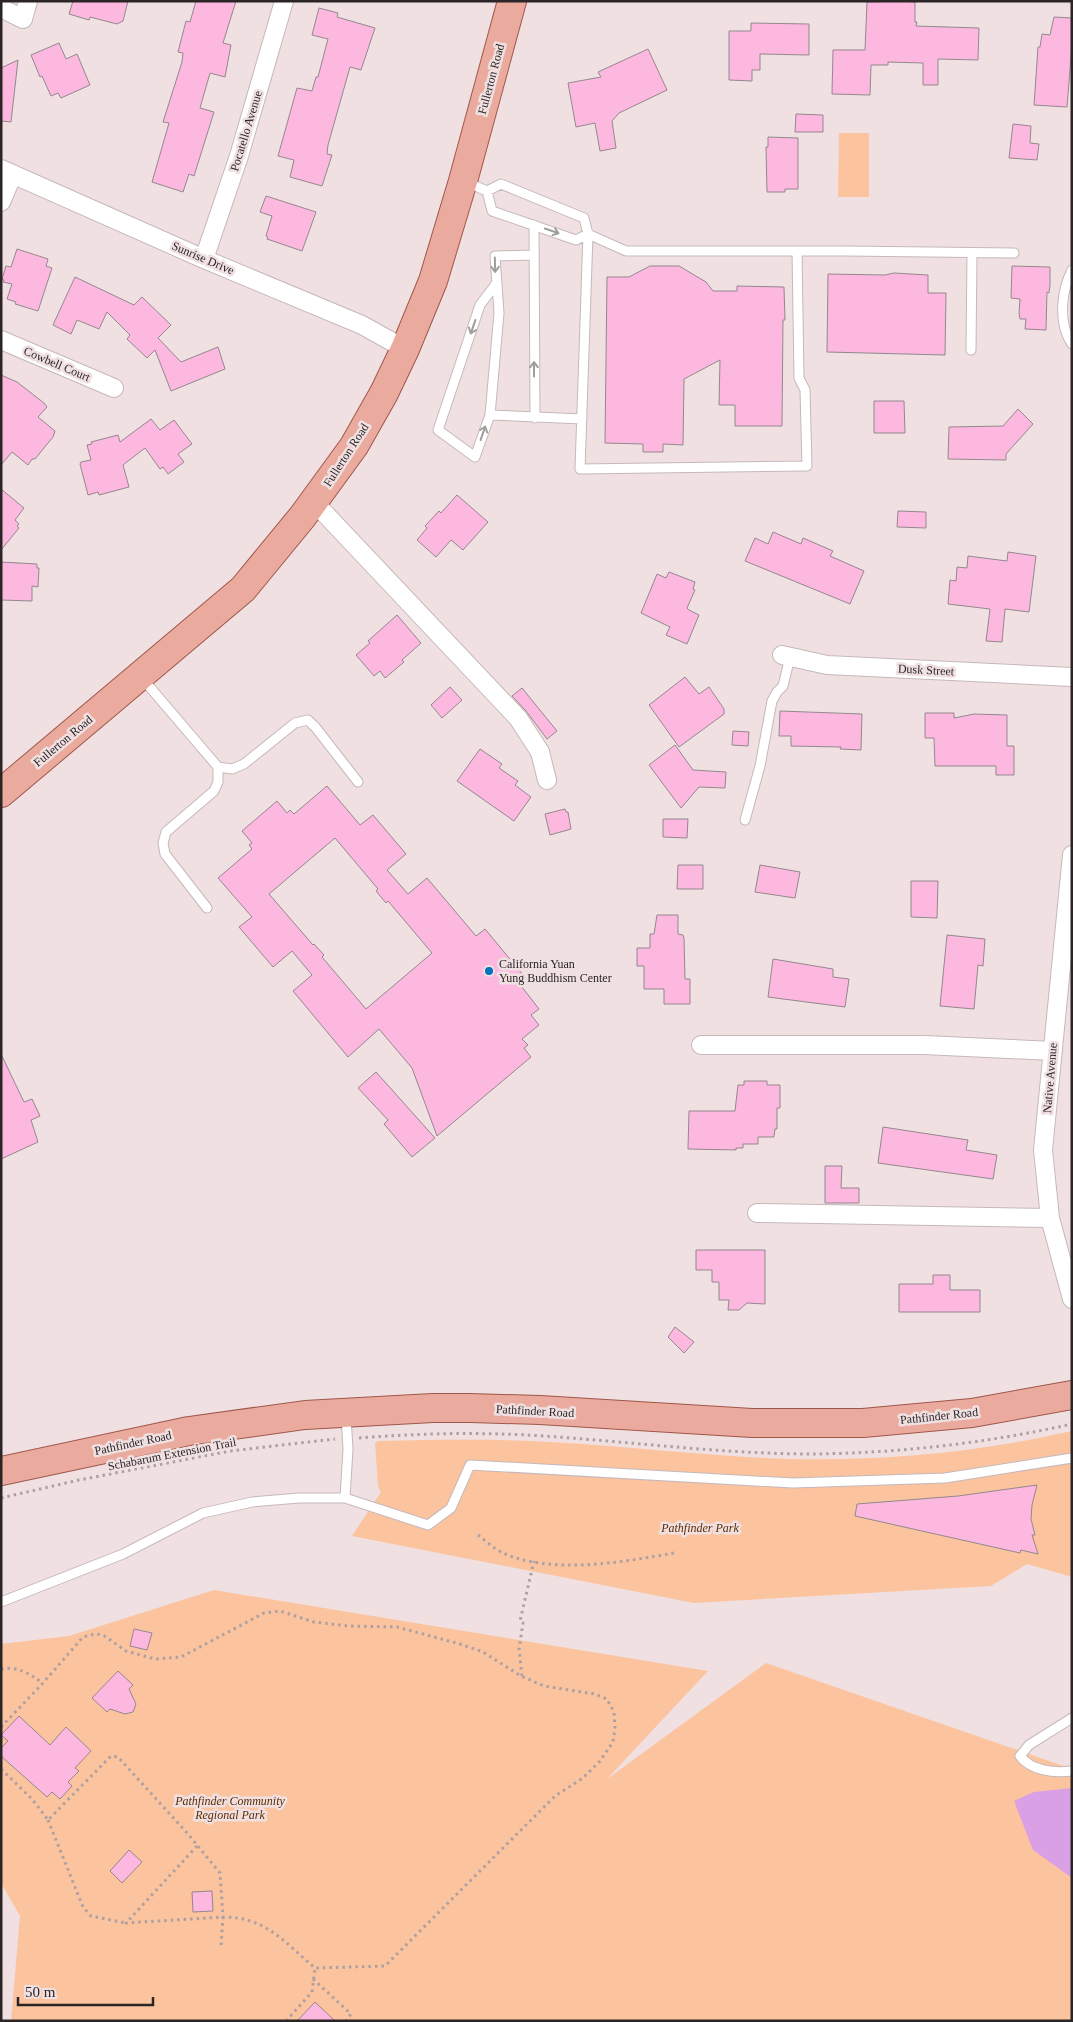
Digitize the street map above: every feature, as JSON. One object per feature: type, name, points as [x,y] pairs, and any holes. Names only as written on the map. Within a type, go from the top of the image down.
[{"type":"main road","name":"Fullerton Road","points":[[1,793],[242,589],[314,502],[354,446],[384,393],[405,349],[475,186],[512,1]]},
{"type":"main road","name":"Pathfinder Road","points":[[1,1471],[224,1425],[305,1415],[346,1426],[433,1408],[470,1408],[752,1423],[862,1423],[972,1413],[1072,1395]]},
{"type":"street","points":[[1,8],[23,19],[28,1]]},
{"type":"street","name":"Pocatello Avenue","points":[[204,259],[239,156],[284,1]]},
{"type":"street","points":[[1,202],[7,171]]},
{"type":"street","name":"Sunrise Drive","points":[[7,171],[204,259],[362,325],[405,349]]},
{"type":"street","name":"Cowbell Court","points":[[1,340],[114,388]]},
{"type":"street","points":[[314,502],[518,718],[540,752],[547,780]]},
{"type":"street","name":"Dusk Street","points":[[786,656],[827,665],[1072,677]]},
{"type":"street","name":"Native Avenue","points":[[1072,855],[1043,1150],[1050,1218],[1072,1299]]},
{"type":"street","points":[[701,1046],[924,1045],[1053,1051]]},
{"type":"street","points":[[757,1212],[1050,1218]]},
{"type":"lane","points":[[588,234],[576,240],[492,211],[475,186],[501,184],[584,218],[588,234],[580,469],[807,466],[805,390],[799,378],[797,251]]},
{"type":"lane","points":[[534,225],[534,418]]},
{"type":"lane","points":[[588,234],[626,251],[1014,253]]},
{"type":"lane","points":[[971,350],[972,253]]},
{"type":"lane","points":[[496,284],[480,305],[438,430],[475,457],[490,415],[499,313],[495,256],[534,255]]},
{"type":"lane","points":[[1072,270],[1064,293],[1063,317],[1066,335],[1072,344]]},
{"type":"lane","points":[[490,415],[582,419]]},
{"type":"lane","points":[[745,820],[760,766],[772,701],[777,692],[784,686],[786,656]]},
{"type":"lane","points":[[140,676],[218,767],[218,782],[214,791],[166,832],[163,843],[165,854],[207,908]]},
{"type":"lane","points":[[218,767],[232,769],[244,764],[296,723],[308,720],[358,782]]},
{"type":"lane","points":[[345,1498],[346,1426]]},
{"type":"lane","points":[[1,1602],[123,1554],[203,1513],[252,1502],[299,1498],[345,1498],[428,1525],[451,1508],[470,1465],[793,1483],[945,1478],[1072,1458]]},
{"type":"lane","points":[[1072,1718],[1029,1745],[1020,1756],[1026,1764],[1056,1773],[1072,1771]]},
{"type":"path","name":"Schabarum Extension Trail","points":[[1,1498],[346,1426]]},
{"type":"path","points":[[478,1535],[502,1553],[552,1564],[636,1560],[674,1553]]},
{"type":"path","points":[[522,1676],[518,1648],[523,1623],[520,1621],[534,1561]]},
{"type":"path","points":[[1,1727],[83,1637],[95,1634],[103,1635],[126,1651],[155,1659],[181,1657],[264,1613],[280,1611],[314,1622],[348,1626],[397,1627],[460,1644],[482,1652],[522,1676],[544,1686],[595,1694],[607,1699],[614,1712],[615,1728],[613,1742],[600,1761],[583,1778],[555,1796],[385,1966],[315,1968],[266,1927],[239,1917],[126,1923],[91,1916],[83,1908],[48,1820],[32,1799],[1,1769]]},
{"type":"path","points":[[1,1669],[24,1670],[43,1683]]},
{"type":"path","points":[[48,1820],[111,1756],[118,1757],[220,1873],[223,1917],[221,1946]]},
{"type":"path","points":[[126,1923],[198,1846]]},
{"type":"path","points":[[286,2021],[312,1992],[312,1978],[315,1968]]},
{"type":"path","points":[[312,1978],[351,2014],[346,2021]]},
{"type":"green space","points":[[839,133],[869,133],[869,197],[838,197]]},
{"type":"green space","name":"Pathfinder Park","points":[[1072,1431],[1072,1577],[1027,1564],[991,1586],[694,1603],[352,1536],[381,1492],[378,1486],[375,1443],[378,1441],[530,1441],[757,1458],[825,1459],[932,1454],[1002,1445]]},
{"type":"green space","name":"Pathfinder Community Regional Park","points":[[214,1590],[708,1671],[607,1779],[766,1663],[1072,1769],[1072,2021],[11,2021],[20,1916],[1,1883],[1,1644],[69,1636]]},
{"type":"shaded area","points":[[1072,1788],[1072,1878],[1033,1850],[1014,1801],[1034,1792]]},
{"type":"building","points":[[73,1],[128,1],[123,21],[117,24],[90,17],[89,20],[69,14]]},
{"type":"building","points":[[196,1],[236,1],[223,43],[231,45],[225,77],[210,73],[200,108],[214,112],[194,176],[189,174],[183,192],[152,182],[169,123],[163,122],[182,62],[183,53],[178,52],[186,21],[190,22]]},
{"type":"building","points":[[867,2],[915,2],[916,26],[979,28],[978,60],[938,59],[938,85],[923,85],[923,63],[888,62],[888,65],[871,65],[870,95],[832,94],[833,50],[865,50]]},
{"type":"building","points":[[319,8],[338,13],[337,17],[375,28],[361,70],[350,67],[328,145],[327,154],[332,155],[322,186],[290,177],[294,160],[278,156],[297,88],[312,91],[316,77],[318,77],[328,39],[312,35]]},
{"type":"building","points":[[1054,17],[1072,18],[1072,45],[1067,107],[1034,105],[1038,47],[1040,47],[1042,34],[1050,35]]},
{"type":"building","points":[[751,23],[809,24],[809,55],[760,54],[760,70],[752,70],[752,81],[729,80],[729,31],[751,31]]},
{"type":"building","points":[[59,43],[66,59],[77,54],[90,85],[61,98],[58,93],[51,96],[42,76],[40,77],[31,55]]},
{"type":"building","points":[[648,49],[667,90],[619,113],[612,121],[616,148],[600,151],[595,123],[576,127],[568,83],[601,77],[598,72]]},
{"type":"building","points":[[18,60],[11,122],[1,121],[1,68]]},
{"type":"building","points":[[796,114],[823,115],[823,132],[795,132]]},
{"type":"building","points":[[1013,124],[1031,126],[1030,143],[1039,144],[1037,160],[1009,158]]},
{"type":"building","points":[[768,137],[798,138],[798,189],[785,189],[785,192],[767,192],[766,147],[768,147]]},
{"type":"building","points":[[266,196],[316,212],[302,251],[267,239],[268,237],[266,236],[272,216],[260,212]]},
{"type":"building","points":[[17,249],[48,259],[46,266],[52,268],[38,311],[15,304],[16,302],[7,299],[12,284],[3,282],[4,280],[2,279],[6,266],[11,267]]},
{"type":"building","points":[[650,266],[679,266],[706,282],[713,291],[737,291],[737,286],[784,287],[782,426],[735,426],[735,405],[719,405],[720,360],[684,379],[683,445],[663,444],[663,452],[643,452],[643,444],[605,443],[607,277],[629,277]]},
{"type":"building","points":[[1012,266],[1050,267],[1046,330],[1025,329],[1026,319],[1020,319],[1019,313],[1020,299],[1011,298]]},
{"type":"building","points":[[894,273],[928,275],[928,293],[946,293],[945,355],[827,352],[828,274],[885,275]]},
{"type":"building","points":[[75,277],[134,305],[142,297],[171,325],[158,338],[181,362],[218,347],[225,369],[171,391],[155,350],[147,358],[127,339],[130,335],[107,312],[99,329],[77,320],[71,334],[53,325]]},
{"type":"building","points":[[1,375],[17,382],[44,403],[47,407],[38,417],[55,431],[53,437],[28,465],[12,452],[1,465]]},
{"type":"building","points":[[874,401],[904,401],[905,433],[874,433]]},
{"type":"building","points":[[1018,409],[1033,424],[1006,454],[1006,460],[948,459],[949,427],[1003,426]]},
{"type":"building","points":[[151,419],[160,430],[174,420],[192,444],[178,454],[184,462],[168,474],[163,467],[160,469],[145,448],[123,465],[129,487],[99,495],[98,492],[88,495],[80,464],[81,462],[91,460],[87,445],[92,444],[91,442],[118,435],[120,442]]},
{"type":"building","points":[[1,489],[24,508],[15,520],[19,524],[17,526],[19,528],[1,550]]},
{"type":"building","points":[[457,495],[488,522],[463,550],[451,540],[436,557],[417,540],[427,528],[425,526],[439,511],[441,513]]},
{"type":"building","points":[[898,511],[926,512],[926,528],[897,527]]},
{"type":"building","points":[[773,532],[801,544],[803,538],[833,551],[830,556],[864,571],[850,604],[745,561],[755,538],[768,544]]},
{"type":"building","points":[[1008,552],[1036,556],[1029,612],[1005,609],[1002,642],[986,641],[990,609],[948,604],[950,580],[956,581],[957,567],[967,568],[968,556],[1007,561]]},
{"type":"building","points":[[1,562],[37,564],[37,568],[39,568],[38,587],[32,586],[32,601],[1,600]]},
{"type":"building","points":[[669,572],[695,582],[693,589],[695,590],[687,608],[699,615],[687,644],[666,635],[670,627],[641,613],[657,574],[666,578]]},
{"type":"building","points":[[397,615],[421,643],[402,660],[404,662],[385,678],[380,671],[374,676],[356,655],[370,643],[368,641]]},
{"type":"building","points":[[685,677],[699,694],[709,687],[724,709],[724,714],[679,747],[649,705]]},
{"type":"building","points":[[450,687],[462,700],[442,718],[431,705]]},
{"type":"building","points":[[522,688],[557,731],[547,739],[512,696]]},
{"type":"building","points":[[780,711],[862,714],[861,750],[840,749],[841,747],[791,746],[791,736],[779,736]]},
{"type":"building","points":[[925,713],[954,713],[954,718],[974,714],[1007,715],[1007,746],[1014,746],[1014,775],[996,775],[996,766],[935,766],[934,738],[925,738]]},
{"type":"building","points":[[733,731],[749,732],[748,746],[732,745]]},
{"type":"building","points":[[675,745],[693,770],[726,772],[725,788],[699,787],[681,808],[649,765]]},
{"type":"building","points":[[480,749],[502,764],[499,768],[518,781],[515,785],[531,797],[514,821],[457,781]]},
{"type":"building","name":"California Yuan Yung Buddhism Center","points":[[327,786],[360,825],[373,815],[406,854],[387,870],[408,894],[427,878],[476,936],[485,929],[529,982],[522,987],[539,1009],[531,1015],[539,1025],[522,1039],[528,1045],[524,1048],[531,1057],[437,1136],[412,1068],[379,1029],[348,1057],[293,991],[312,975],[292,951],[273,967],[239,927],[252,917],[218,878],[252,849],[249,845],[252,843],[242,831],[277,801],[287,813],[290,810],[294,814]],"holes":[[[335,838],[378,889],[376,891],[386,903],[388,901],[432,953],[366,1009],[322,957],[324,955],[269,894]]]},
{"type":"building","points":[[565,809],[568,812],[571,829],[550,835],[545,814]]},
{"type":"building","points":[[663,819],[688,819],[687,838],[663,837]]},
{"type":"building","points":[[678,865],[703,865],[703,889],[677,889]]},
{"type":"building","points":[[760,865],[800,872],[795,898],[755,892]]},
{"type":"building","points":[[911,881],[938,881],[937,918],[911,917]]},
{"type":"building","points":[[657,915],[678,915],[678,934],[683,935],[684,938],[685,979],[690,979],[690,1004],[664,1004],[664,989],[644,989],[644,966],[637,966],[637,948],[650,948],[650,934],[654,934]]},
{"type":"building","points":[[947,935],[985,939],[983,966],[978,965],[974,1009],[940,1006]]},
{"type":"building","points":[[773,959],[833,969],[833,977],[849,979],[845,1007],[768,997]]},
{"type":"building","points":[[1,1054],[24,1102],[32,1099],[40,1116],[31,1120],[38,1142],[1,1159]]},
{"type":"building","points":[[376,1072],[435,1138],[412,1157],[384,1124],[388,1120],[358,1088]]},
{"type":"building","points":[[744,1081],[767,1081],[767,1085],[780,1085],[780,1108],[777,1108],[777,1129],[775,1129],[774,1137],[758,1137],[758,1144],[743,1144],[743,1148],[736,1148],[736,1150],[688,1149],[689,1111],[735,1111],[738,1085],[744,1085]]},
{"type":"building","points":[[883,1127],[968,1140],[966,1150],[997,1155],[993,1179],[878,1163]]},
{"type":"building","points":[[825,1166],[842,1166],[841,1188],[859,1188],[859,1203],[825,1203]]},
{"type":"building","points":[[696,1250],[765,1250],[765,1304],[747,1303],[739,1310],[728,1310],[729,1300],[719,1300],[719,1282],[712,1282],[712,1270],[696,1270]]},
{"type":"building","points":[[933,1275],[950,1275],[950,1290],[980,1290],[980,1312],[899,1312],[899,1284],[933,1284]]},
{"type":"building","points":[[675,1327],[694,1342],[684,1353],[668,1337]]},
{"type":"building","points":[[1037,1485],[1031,1519],[1035,1535],[1032,1535],[1038,1554],[1021,1550],[1020,1553],[855,1516],[857,1504],[958,1496]]},
{"type":"building","points":[[134,1629],[152,1633],[147,1650],[130,1646]]},
{"type":"building","points":[[118,1671],[133,1685],[129,1689],[136,1704],[133,1712],[125,1714],[110,1709],[107,1712],[92,1698]]},
{"type":"building","points":[[19,1716],[50,1745],[66,1727],[91,1751],[75,1768],[79,1771],[68,1782],[72,1786],[60,1799],[52,1792],[47,1797],[1,1756],[1,1748],[8,1741],[1,1735]]},
{"type":"building","points":[[129,1850],[142,1862],[122,1883],[110,1871]]},
{"type":"building","points":[[212,1891],[213,1911],[193,1912],[192,1892]]},
{"type":"building","points":[[315,2002],[335,2021],[297,2021]]},
{"type":"place","name":"California Yuan Yung Buddhism Center","points":[[489,971]]}]
